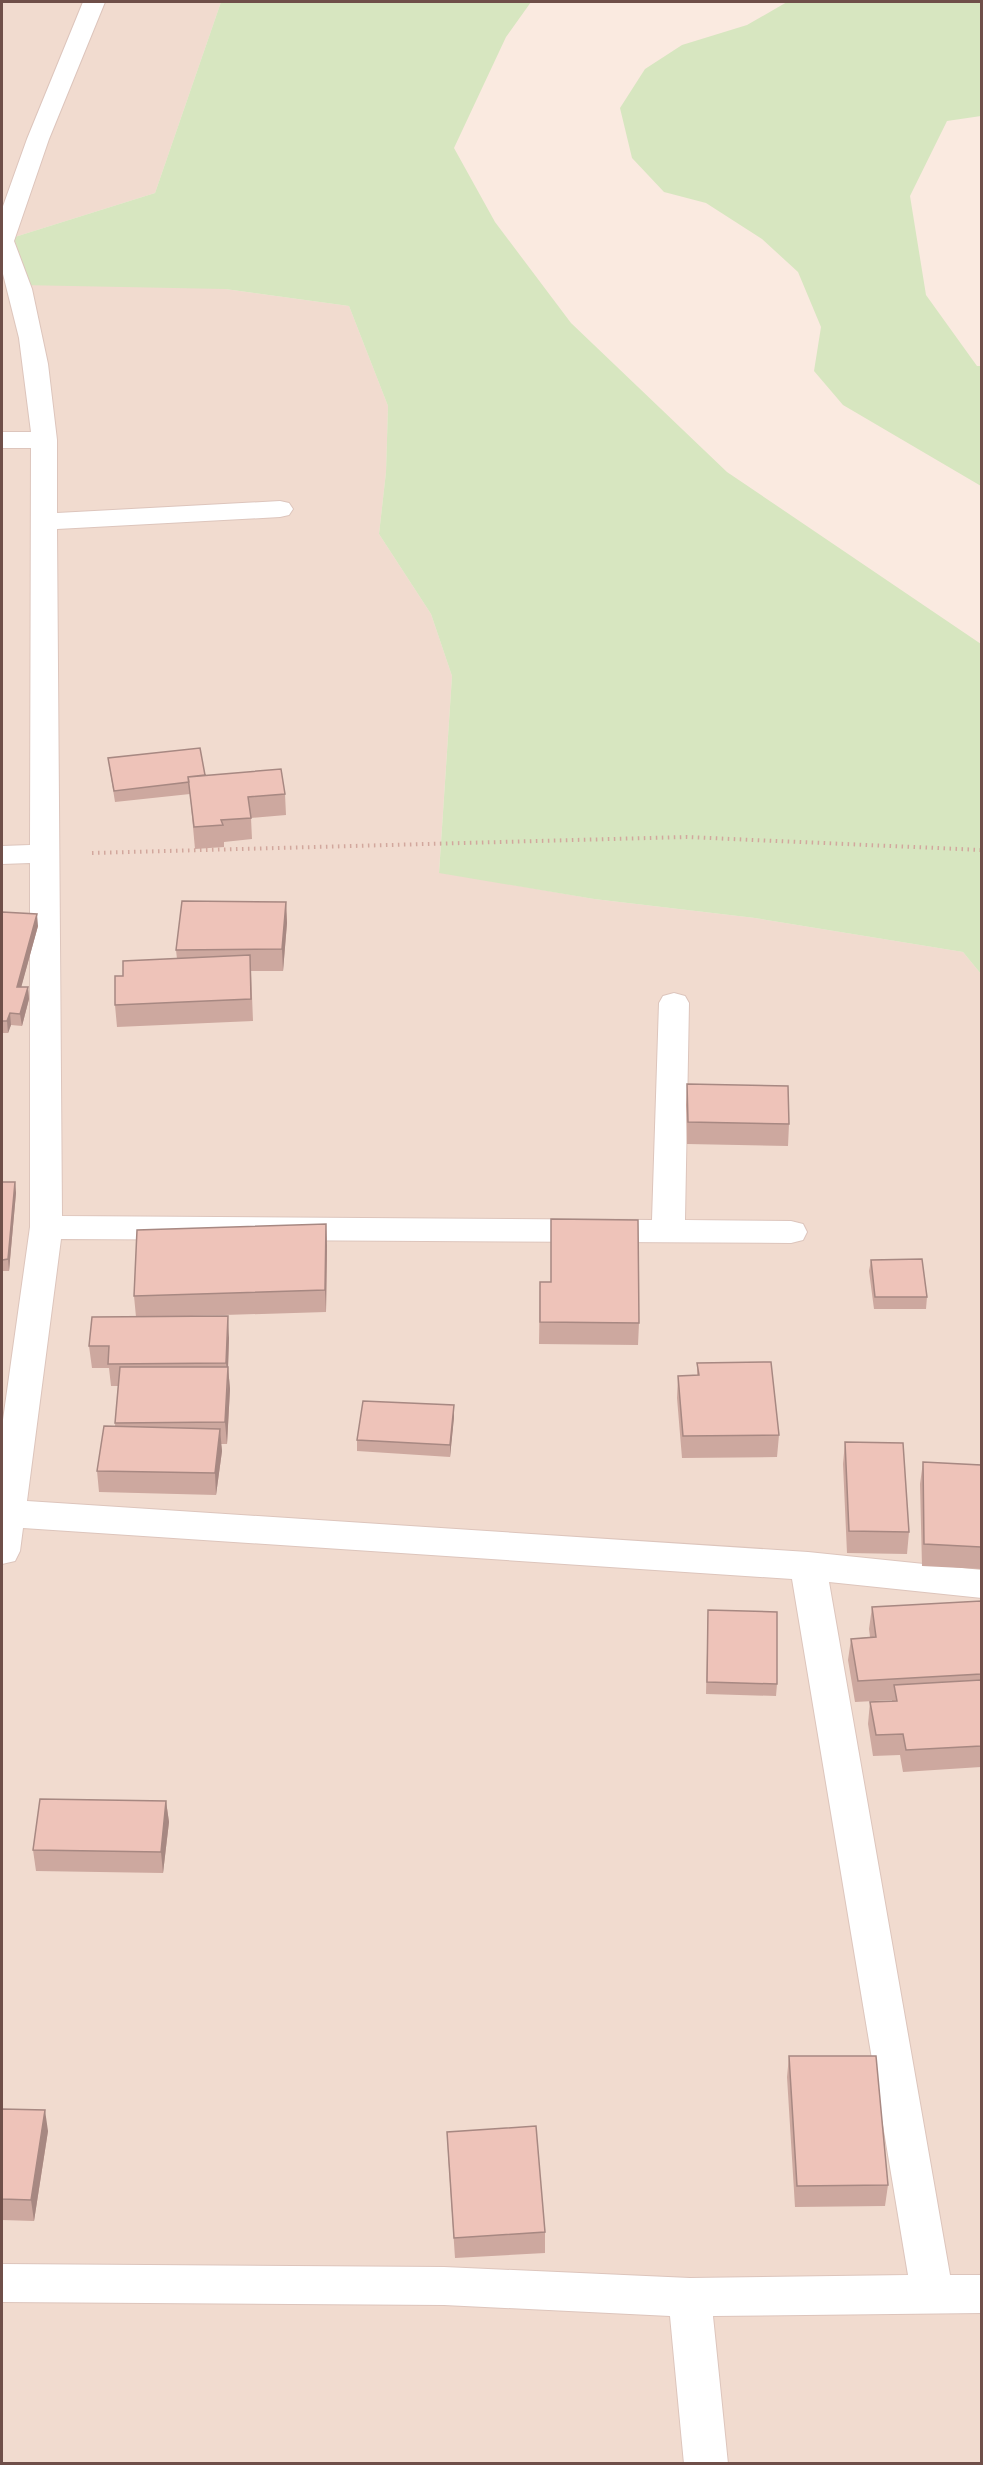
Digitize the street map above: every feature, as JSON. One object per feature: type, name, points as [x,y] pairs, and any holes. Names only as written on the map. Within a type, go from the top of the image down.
[{"type":"street","points":[[2,1551],[4,1513],[46,1227],[44,440],[40,387],[20,285],[2,241],[38,139],[94,2]]},
{"type":"street","points":[[2,440],[44,440]]},
{"type":"street","points":[[44,522],[280,509]]},
{"type":"street","points":[[2,855],[45,854]]},
{"type":"street","points":[[668,1232],[674,1003]]},
{"type":"street","points":[[46,1227],[791,1232]]},
{"type":"street","points":[[4,1513],[808,1566],[981,1584]]},
{"type":"street","points":[[808,1566],[932,2293]]},
{"type":"street","points":[[2,2283],[444,2286],[690,2297],[981,2294]]},
{"type":"street","points":[[690,2297],[706,2463]]},
{"type":"path","points":[[45,854],[687,837],[981,850]]},
{"type":"shaded area","points":[[2,2],[221,2],[155,193],[2,241]]},
{"type":"shaded area","points":[[2,241],[225,289],[349,306],[388,406],[386,472],[379,534],[431,614],[452,676],[439,872],[594,899],[755,918],[963,952],[981,974],[981,2463],[2,2464]]},
{"type":"green space","points":[[221,2],[531,2],[506,37],[454,148],[495,222],[571,323],[727,472],[981,644],[981,974],[963,952],[755,918],[594,899],[439,873],[452,676],[431,614],[379,534],[386,472],[388,406],[349,306],[225,289],[20,285],[2,241],[155,193]]},
{"type":"green space","points":[[787,2],[981,2],[981,116],[947,121],[910,196],[926,295],[977,366],[981,366],[981,486],[843,405],[814,371],[821,327],[798,272],[762,239],[706,203],[664,192],[632,158],[620,108],[645,69],[682,45],[747,25]]},
{"type":"building","points":[[200,748],[205,775],[188,777],[189,782],[114,791],[108,758]]},
{"type":"building","points":[[281,769],[285,794],[248,797],[251,818],[221,820],[223,825],[194,827],[188,777]]},
{"type":"building","points":[[182,901],[286,902],[282,949],[176,950]]},
{"type":"building","points":[[2,912],[37,914],[17,987],[28,987],[20,1014],[10,1013],[7,1021],[2,1021]]},
{"type":"building","points":[[250,955],[251,999],[115,1005],[115,976],[123,976],[123,961]]},
{"type":"building","points":[[687,1084],[788,1086],[789,1124],[688,1122]]},
{"type":"building","points":[[2,1182],[15,1182],[8,1259],[2,1260]]},
{"type":"building","points":[[551,1219],[638,1220],[639,1323],[540,1322],[540,1282],[551,1282]]},
{"type":"building","points":[[326,1224],[325,1290],[134,1296],[137,1230]]},
{"type":"building","points":[[922,1259],[927,1297],[875,1297],[871,1260]]},
{"type":"building","points":[[228,1316],[226,1363],[108,1364],[109,1346],[89,1346],[92,1317]]},
{"type":"building","points":[[771,1362],[779,1435],[683,1436],[678,1376],[699,1375],[697,1363]]},
{"type":"building","points":[[120,1367],[228,1367],[225,1422],[115,1423]]},
{"type":"building","points":[[363,1401],[454,1405],[450,1445],[357,1440]]},
{"type":"building","points":[[104,1426],[220,1429],[215,1473],[97,1471]]},
{"type":"building","points":[[845,1442],[903,1443],[909,1532],[849,1531]]},
{"type":"building","points":[[923,1462],[981,1465],[981,1547],[924,1544]]},
{"type":"building","points":[[981,1601],[981,1674],[858,1681],[851,1639],[876,1637],[872,1607]]},
{"type":"building","points":[[708,1610],[777,1612],[777,1684],[707,1682]]},
{"type":"building","points":[[981,1680],[981,1746],[906,1750],[903,1734],[876,1735],[870,1702],[897,1701],[894,1685]]},
{"type":"building","points":[[40,1799],[166,1801],[161,1852],[33,1850]]},
{"type":"building","points":[[789,2056],[876,2056],[888,2185],[797,2186]]},
{"type":"building","points":[[2,2109],[45,2110],[31,2200],[2,2199]]},
{"type":"building","points":[[536,2126],[545,2232],[454,2238],[447,2132]]}]
